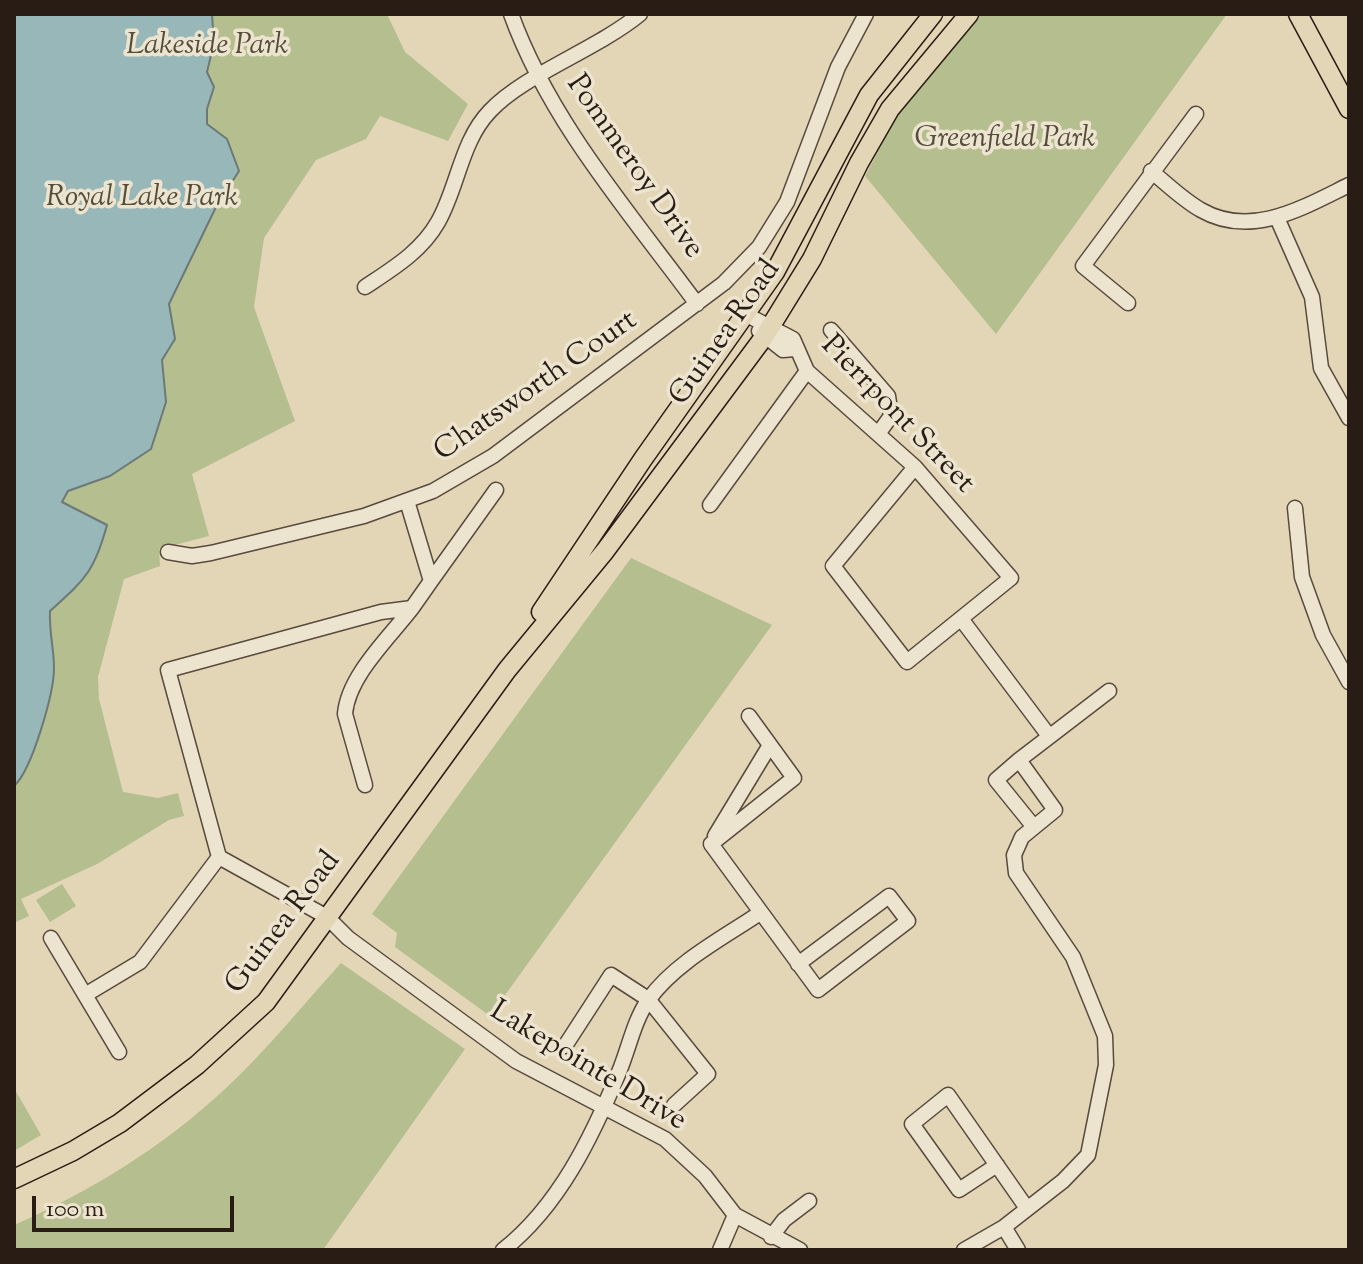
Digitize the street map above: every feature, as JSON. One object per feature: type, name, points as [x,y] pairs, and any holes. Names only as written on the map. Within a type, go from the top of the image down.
[{"type":"main road","name":"Guinea Road","points":[[14,1179],[73,1151],[120,1123],[197,1065],[266,1002],[507,670],[643,459],[747,315],[789,247],[861,108],[886,70],[933,14]]},
{"type":"main road","name":"Guinea Road","points":[[507,670],[605,551],[767,331],[812,259],[890,109],[969,14]]},
{"type":"main road","points":[[1298,14],[1349,109]]},
{"type":"street","name":"Pommeroy Drive","points":[[511,14],[540,77],[572,133],[697,304]]},
{"type":"street","points":[[365,287],[398,265],[430,234],[443,211],[470,141],[488,113],[540,77],[596,46],[640,14]]},
{"type":"street","name":"Guinea Road","points":[[697,304],[745,264],[777,221],[797,180],[838,67],[866,14]]},
{"type":"street","points":[[1128,303],[1083,266],[1196,114]]},
{"type":"street","points":[[1151,171],[1201,210],[1225,220],[1278,220],[1349,185]]},
{"type":"street","points":[[1278,220],[1312,297],[1321,368],[1349,418]]},
{"type":"street","name":"Chatsworth Court","points":[[168,552],[192,556],[211,553],[364,516],[452,481],[493,456],[697,304]]},
{"type":"street","points":[[747,315],[767,331]]},
{"type":"street","points":[[831,330],[888,396],[891,416],[878,434]]},
{"type":"street","name":"Pierrpont Street","points":[[767,331],[783,350],[795,349],[807,371],[915,467],[1011,578],[962,620]]},
{"type":"street","points":[[710,505],[807,371]]},
{"type":"street","points":[[915,467],[833,566],[907,662],[962,620],[1049,736]]},
{"type":"street","points":[[365,785],[345,714],[346,704],[359,678],[496,490]]},
{"type":"street","points":[[407,501],[431,581]]},
{"type":"street","points":[[1295,508],[1302,577],[1323,635],[1347,672]]},
{"type":"street","points":[[85,995],[140,962],[219,857],[168,670],[381,612],[412,608]]},
{"type":"street","points":[[1034,827],[996,780],[1109,691]]},
{"type":"street","points":[[711,844],[794,778],[749,716]]},
{"type":"street","points":[[711,844],[770,745]]},
{"type":"street","points":[[964,1250],[1004,1227],[1063,1181],[1088,1155],[1106,1065],[1105,1036],[1073,957],[1016,873],[1014,855],[1022,837],[1055,810],[1019,760]]},
{"type":"street","points":[[711,844],[760,913],[798,964],[818,990],[908,921],[889,896],[798,964]]},
{"type":"street","name":"Lakepointe Drive","points":[[219,857],[327,917],[348,938],[529,1068],[665,1139],[705,1176],[735,1215],[800,1250]]},
{"type":"street","points":[[503,1250],[522,1235],[572,1171],[648,999],[675,971],[760,913]]},
{"type":"street","points":[[51,938],[119,1052]]},
{"type":"street","points":[[565,1046],[611,975],[648,999],[708,1074],[674,1105]]},
{"type":"street","points":[[997,1165],[959,1190],[912,1124],[948,1095],[997,1165],[1026,1207]]},
{"type":"street","points":[[771,1237],[784,1220],[809,1201]]},
{"type":"street","points":[[720,1250],[735,1215]]},
{"type":"street","points":[[1004,1227],[1018,1250]]},
{"type":"green space","name":"Royal Lake Park","points":[[14,14],[387,14],[405,52],[468,104],[448,141],[380,116],[366,139],[316,160],[264,238],[254,307],[295,421],[192,474],[209,536],[159,549],[160,566],[124,579],[98,677],[99,699],[123,792],[158,798],[178,793],[184,816],[169,820],[97,864],[21,899],[29,916],[14,923]]},
{"type":"green space","name":"Greenfield Park","points":[[976,14],[1227,14],[996,334],[865,176],[905,101]]},
{"type":"green space","points":[[631,558],[772,625],[490,1016],[395,947],[397,933],[372,914]]},
{"type":"green space","points":[[62,884],[76,906],[50,922],[36,900]]},
{"type":"green space","points":[[341,963],[465,1049],[323,1250],[14,1250],[14,1225],[70,1198],[125,1166],[202,1110],[270,1044]]},
{"type":"green space","points":[[14,1088],[41,1135],[14,1151]]},
{"type":"water","points":[[14,14],[212,14],[214,43],[207,72],[214,87],[207,109],[207,124],[227,139],[239,171],[216,207],[169,304],[175,339],[162,360],[166,402],[151,449],[110,476],[68,491],[62,502],[107,525],[92,565],[50,611],[54,668],[50,695],[35,748],[14,786]]},
{"type":"park label","name":"Lakeside Park","points":[[207,48]]}]
